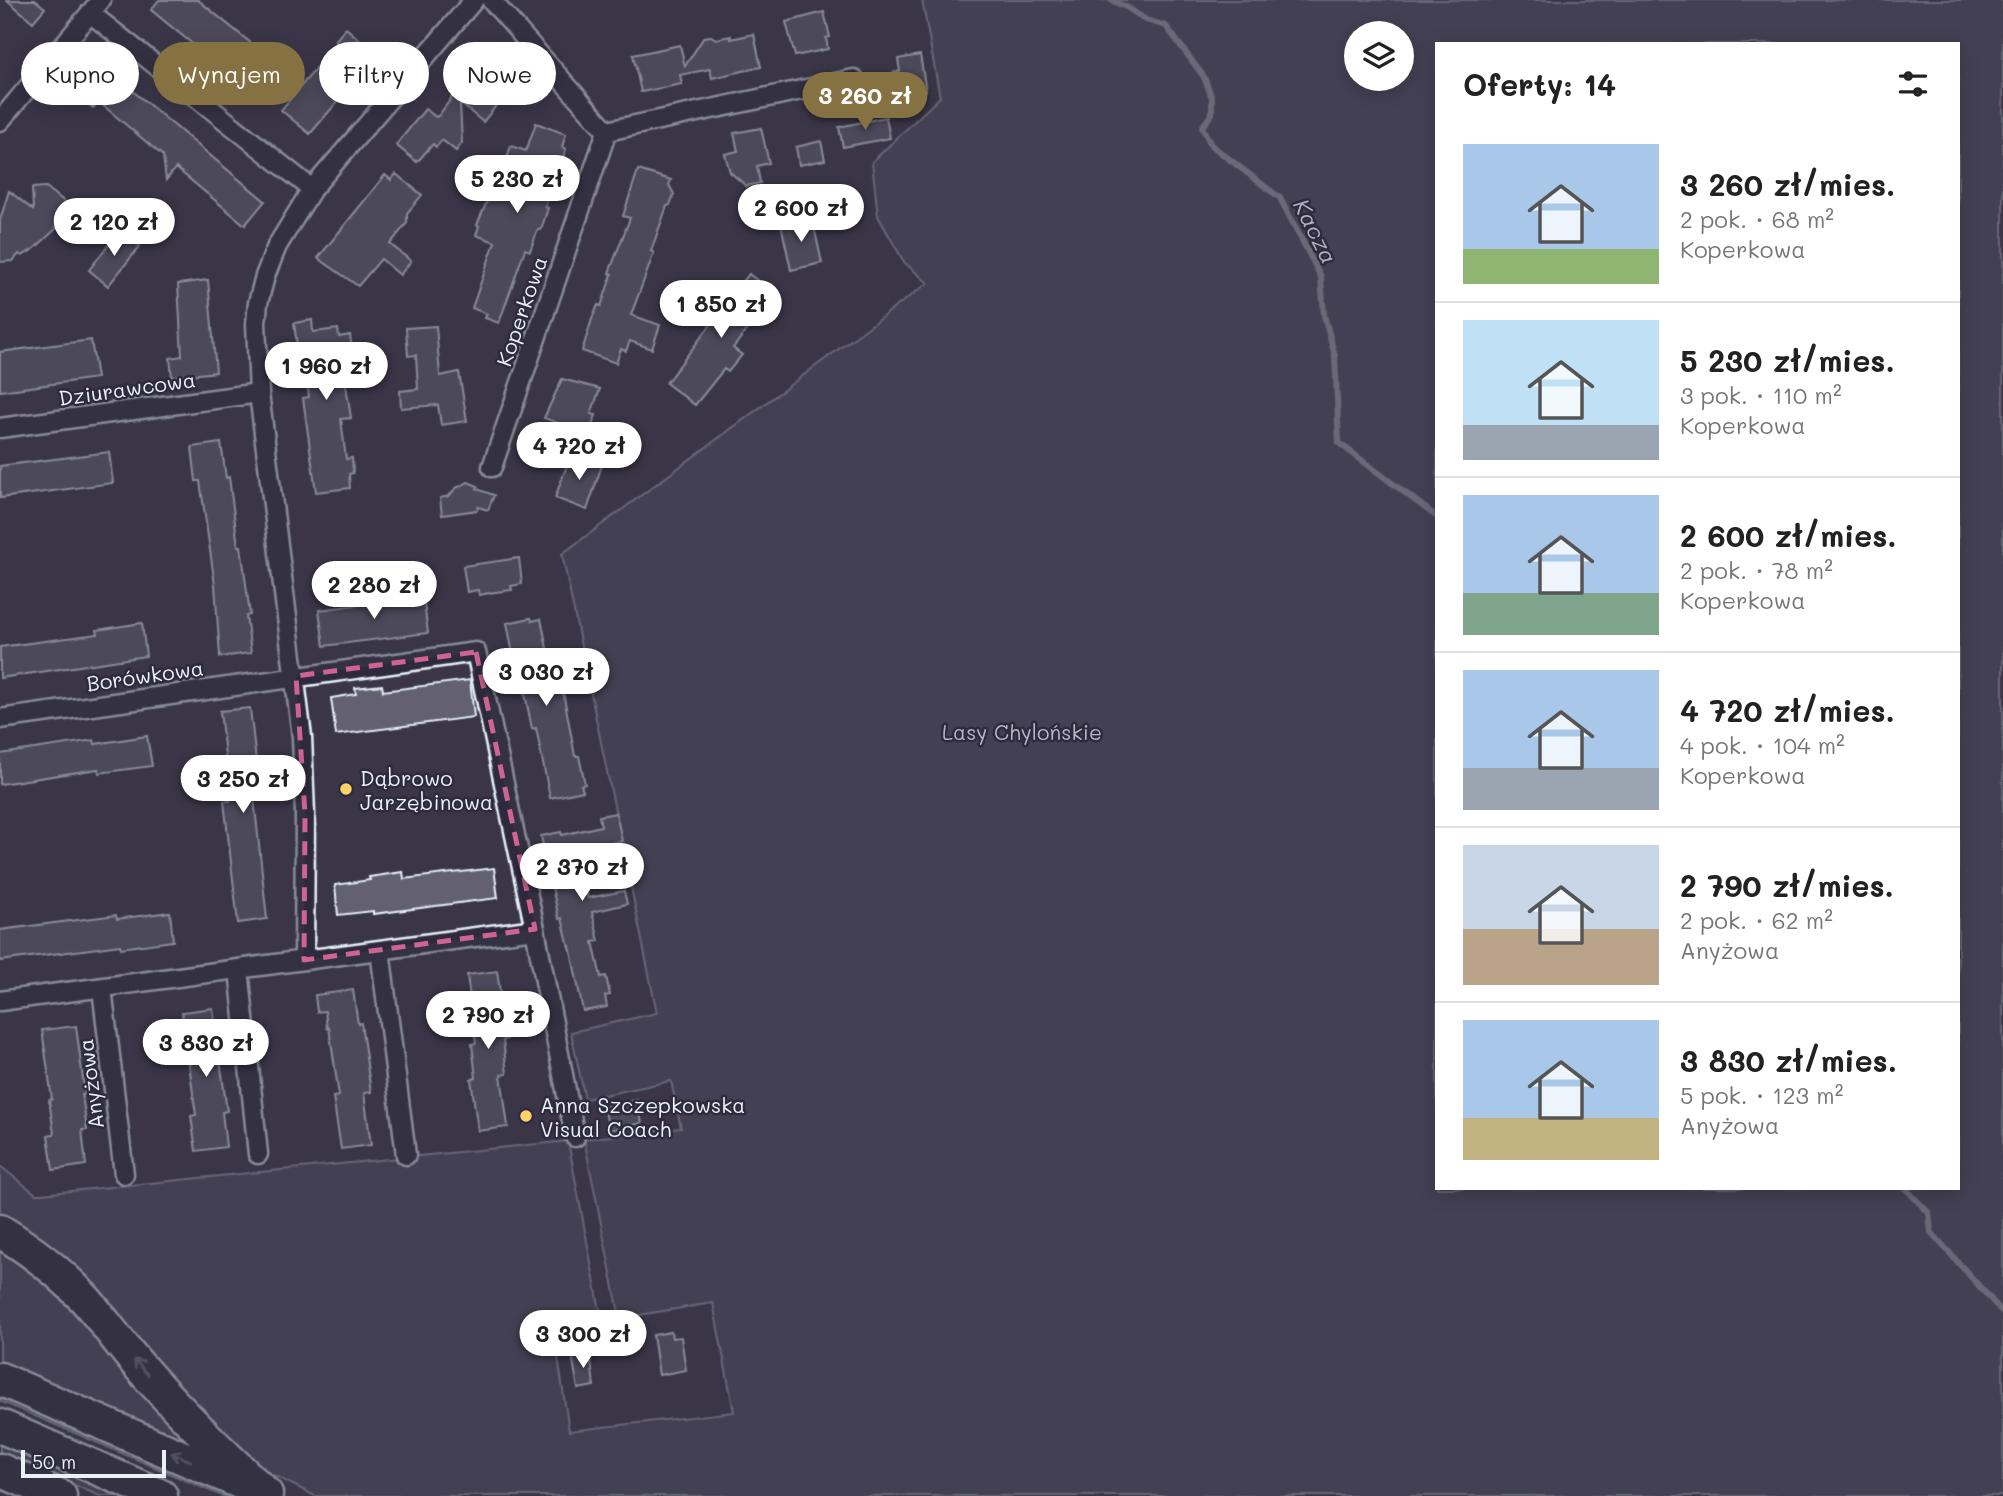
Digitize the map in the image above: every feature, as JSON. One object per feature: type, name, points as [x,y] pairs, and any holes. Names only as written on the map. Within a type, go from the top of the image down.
[{"type":"highway","points":[[0,1231],[25,1246],[70,1284],[150,1378],[268,1495]]},
{"type":"highway","points":[[0,1379],[268,1495]]},
{"type":"highway","points":[[0,1426],[161,1496]]},
{"type":"highway","points":[[0,1470],[60,1496]]},
{"type":"street","points":[[304,961],[305,814],[302,737],[259,393],[256,323],[262,285],[277,246],[312,189],[474,0]]},
{"type":"street","points":[[491,0],[607,131],[854,79]]},
{"type":"street","points":[[0,121],[96,7],[312,189]]},
{"type":"street","name":"Koperkowa","points":[[492,467],[607,131]]},
{"type":"street","name":"Dziurawcowa","points":[[0,428],[259,393]]},
{"type":"street","points":[[296,676],[476,652],[535,929],[575,1137]]},
{"type":"street","name":"Borówkowa","points":[[0,719],[296,676]]},
{"type":"street","points":[[0,1001],[535,929]]},
{"type":"street","points":[[380,950],[406,1155]]},
{"type":"street","points":[[239,969],[258,1154]]},
{"type":"street","name":"Anyżowa","points":[[102,988],[124,1174]]},
{"type":"highlighted area","points":[[476,652],[535,929],[304,960],[305,814],[296,676]]},
{"type":"green space","name":"Lasy Chylońskie","points":[[922,0],[2003,0],[2003,1496],[315,1496],[265,1471],[234,1448],[0,1216],[0,1166],[36,1194],[41,1194],[568,1141],[602,1321],[554,1330],[569,1431],[734,1412],[713,1303],[620,1318],[584,1139],[681,1128],[671,1081],[585,1099],[571,1032],[657,1013],[562,554],[928,283],[904,262],[878,216],[872,162],[940,97]]},
{"type":"green space","points":[[0,1246],[49,1281],[211,1455],[0,1369]]},
{"type":"green space","points":[[0,1388],[251,1496],[222,1496],[0,1401]]},
{"type":"green space","points":[[0,1443],[123,1496],[100,1496],[0,1453]]},
{"type":"building","points":[[7,0],[35,0],[45,8],[33,22]]},
{"type":"building","points":[[159,0],[198,0],[250,42],[190,42],[151,10]]},
{"type":"building","points":[[824,12],[830,37],[826,38],[828,49],[795,56],[786,22]]},
{"type":"building","points":[[346,28],[362,42],[336,42]]},
{"type":"building","points":[[754,34],[761,67],[712,78],[710,69],[680,75],[682,84],[641,92],[633,55],[680,45],[685,66],[704,37],[711,36],[716,39],[731,36],[731,39]]},
{"type":"building","points":[[920,55],[926,91],[896,97],[891,73],[900,71],[898,59]]},
{"type":"building","points":[[319,65],[319,105],[335,105],[310,134],[281,110],[285,105],[305,105],[305,81]]},
{"type":"building","points":[[139,96],[265,201],[245,225],[176,168],[166,180],[163,156],[103,105],[139,105]]},
{"type":"building","points":[[446,105],[460,105],[462,143],[456,151],[442,140],[436,147],[433,144],[417,162],[396,145],[425,109],[436,117]]},
{"type":"building","points":[[462,105],[496,106],[483,122]]},
{"type":"building","points":[[886,117],[890,138],[843,147],[839,127]]},
{"type":"building","points":[[536,123],[566,134],[562,147],[566,149],[545,207],[548,208],[541,230],[538,229],[530,251],[525,249],[499,323],[485,318],[487,314],[472,308],[495,242],[476,235],[477,225],[488,199],[493,200],[511,146],[526,151]]},
{"type":"building","points":[[761,128],[769,163],[757,166],[760,183],[746,186],[730,172],[725,154],[738,151],[734,133]]},
{"type":"building","points":[[821,141],[825,160],[799,165],[796,147]]},
{"type":"building","points":[[638,170],[671,180],[669,185],[674,194],[651,251],[654,253],[631,315],[660,325],[652,349],[630,341],[626,351],[621,349],[616,363],[582,351],[593,316],[598,305],[601,306],[612,274],[609,273],[630,218],[623,216]]},
{"type":"building","points":[[396,174],[422,195],[407,213],[407,223],[390,244],[411,261],[400,275],[381,259],[358,286],[318,258],[385,175],[391,180]]},
{"type":"building","points":[[46,187],[66,203],[60,211],[61,219],[55,227],[57,228],[34,249],[22,256],[19,254],[13,261],[0,262],[0,220],[9,191],[33,210],[32,188]]},
{"type":"building","points":[[800,220],[801,224],[813,222],[822,263],[791,270],[781,224]]},
{"type":"building","points":[[119,231],[140,246],[108,286],[89,270]]},
{"type":"building","points":[[749,274],[775,294],[767,304],[770,306],[758,321],[755,319],[733,348],[742,355],[728,372],[724,369],[695,405],[666,383],[725,306],[721,303]]},
{"type":"building","points":[[208,280],[216,372],[172,377],[170,358],[182,356],[178,284]]},
{"type":"building","points":[[312,320],[313,332],[338,329],[339,337],[350,335],[355,371],[344,372],[351,418],[341,419],[346,459],[352,458],[350,488],[316,492],[303,398],[309,397],[304,360],[299,361],[294,323]]},
{"type":"building","points":[[436,326],[440,376],[459,372],[467,421],[441,425],[438,405],[401,408],[400,391],[418,389],[416,355],[408,356],[406,328]]},
{"type":"building","points":[[91,340],[97,378],[0,391],[0,352]]},
{"type":"building","points":[[562,379],[600,389],[591,414],[596,415],[587,439],[556,428],[558,423],[544,418]]},
{"type":"building","points":[[221,443],[226,478],[229,477],[238,546],[241,546],[250,615],[246,616],[251,653],[220,657],[215,585],[200,481],[196,481],[192,447]]},
{"type":"building","points":[[109,452],[113,483],[0,498],[0,466]]},
{"type":"building","points":[[571,454],[602,465],[587,510],[555,498]]},
{"type":"building","points":[[468,482],[478,486],[477,489],[494,495],[488,510],[478,507],[477,510],[442,515],[440,498],[449,496],[456,488]]},
{"type":"building","points":[[519,558],[522,584],[511,586],[512,590],[479,595],[478,590],[467,592],[463,566]]},
{"type":"building","points":[[423,596],[428,633],[324,646],[319,610]]},
{"type":"building","points":[[531,618],[532,621],[541,619],[555,687],[562,686],[575,756],[579,756],[585,784],[581,785],[583,791],[550,798],[536,728],[532,729],[507,623]]},
{"type":"building","points":[[142,623],[146,656],[0,678],[0,647],[98,634],[97,630]]},
{"type":"building","points":[[470,680],[474,717],[336,735],[331,698],[356,694],[355,688],[382,685],[383,691]]},
{"type":"building","points":[[250,708],[260,797],[254,798],[267,919],[238,923],[224,801],[230,801],[220,711]]},
{"type":"building","points":[[147,736],[152,766],[99,773],[98,769],[0,784],[0,754],[94,740],[95,744]]},
{"type":"building","points":[[616,813],[622,841],[577,850],[588,898],[624,891],[627,904],[592,912],[599,941],[593,942],[601,977],[606,976],[610,995],[605,996],[607,1007],[583,1011],[570,946],[562,918],[559,919],[541,836],[561,832],[562,835],[601,826],[599,816]]},
{"type":"building","points":[[494,868],[498,898],[373,914],[373,911],[338,915],[335,885],[403,872],[404,879]]},
{"type":"building","points":[[170,912],[173,941],[121,948],[120,945],[0,961],[0,930],[116,915],[117,919]]},
{"type":"building","points":[[497,971],[507,1039],[503,1040],[507,1074],[501,1075],[508,1127],[478,1131],[471,1079],[476,1078],[472,1044],[476,1043],[467,975]]},
{"type":"building","points":[[353,990],[358,1024],[361,1023],[371,1092],[364,1093],[371,1145],[341,1149],[333,1097],[339,1096],[329,1027],[327,1028],[325,1011],[317,1012],[315,995]]},
{"type":"building","points":[[213,1008],[227,1111],[222,1112],[226,1147],[196,1151],[191,1116],[196,1115],[182,1012]]},
{"type":"building","points":[[76,1026],[85,1095],[82,1095],[87,1130],[82,1130],[86,1165],[53,1170],[48,1135],[54,1134],[49,1100],[52,1099],[42,1030]]},
{"type":"building","points":[[637,1100],[642,1123],[609,1130],[604,1107]]},
{"type":"building","points":[[671,1332],[672,1338],[681,1337],[686,1370],[659,1375],[653,1335]]},
{"type":"building","points":[[590,1352],[594,1386],[578,1389],[572,1355]]},
{"type":"waterway","name":"Kacza","points":[[1111,0],[1146,20],[1166,26],[1204,77],[1212,98],[1212,114],[1202,127],[1211,145],[1280,198],[1321,277],[1324,315],[1335,356],[1339,443],[1435,515]]},
{"type":"waterway","name":"Kacza","points":[[1907,1190],[1929,1213],[1931,1232],[2003,1313]]},
{"type":"place","name":"Dąbrowo Jarzębinowa","points":[[346,789]]},
{"type":"place","name":"Anna Szczepkowska Visual Coach","points":[[526,1116]]}]
